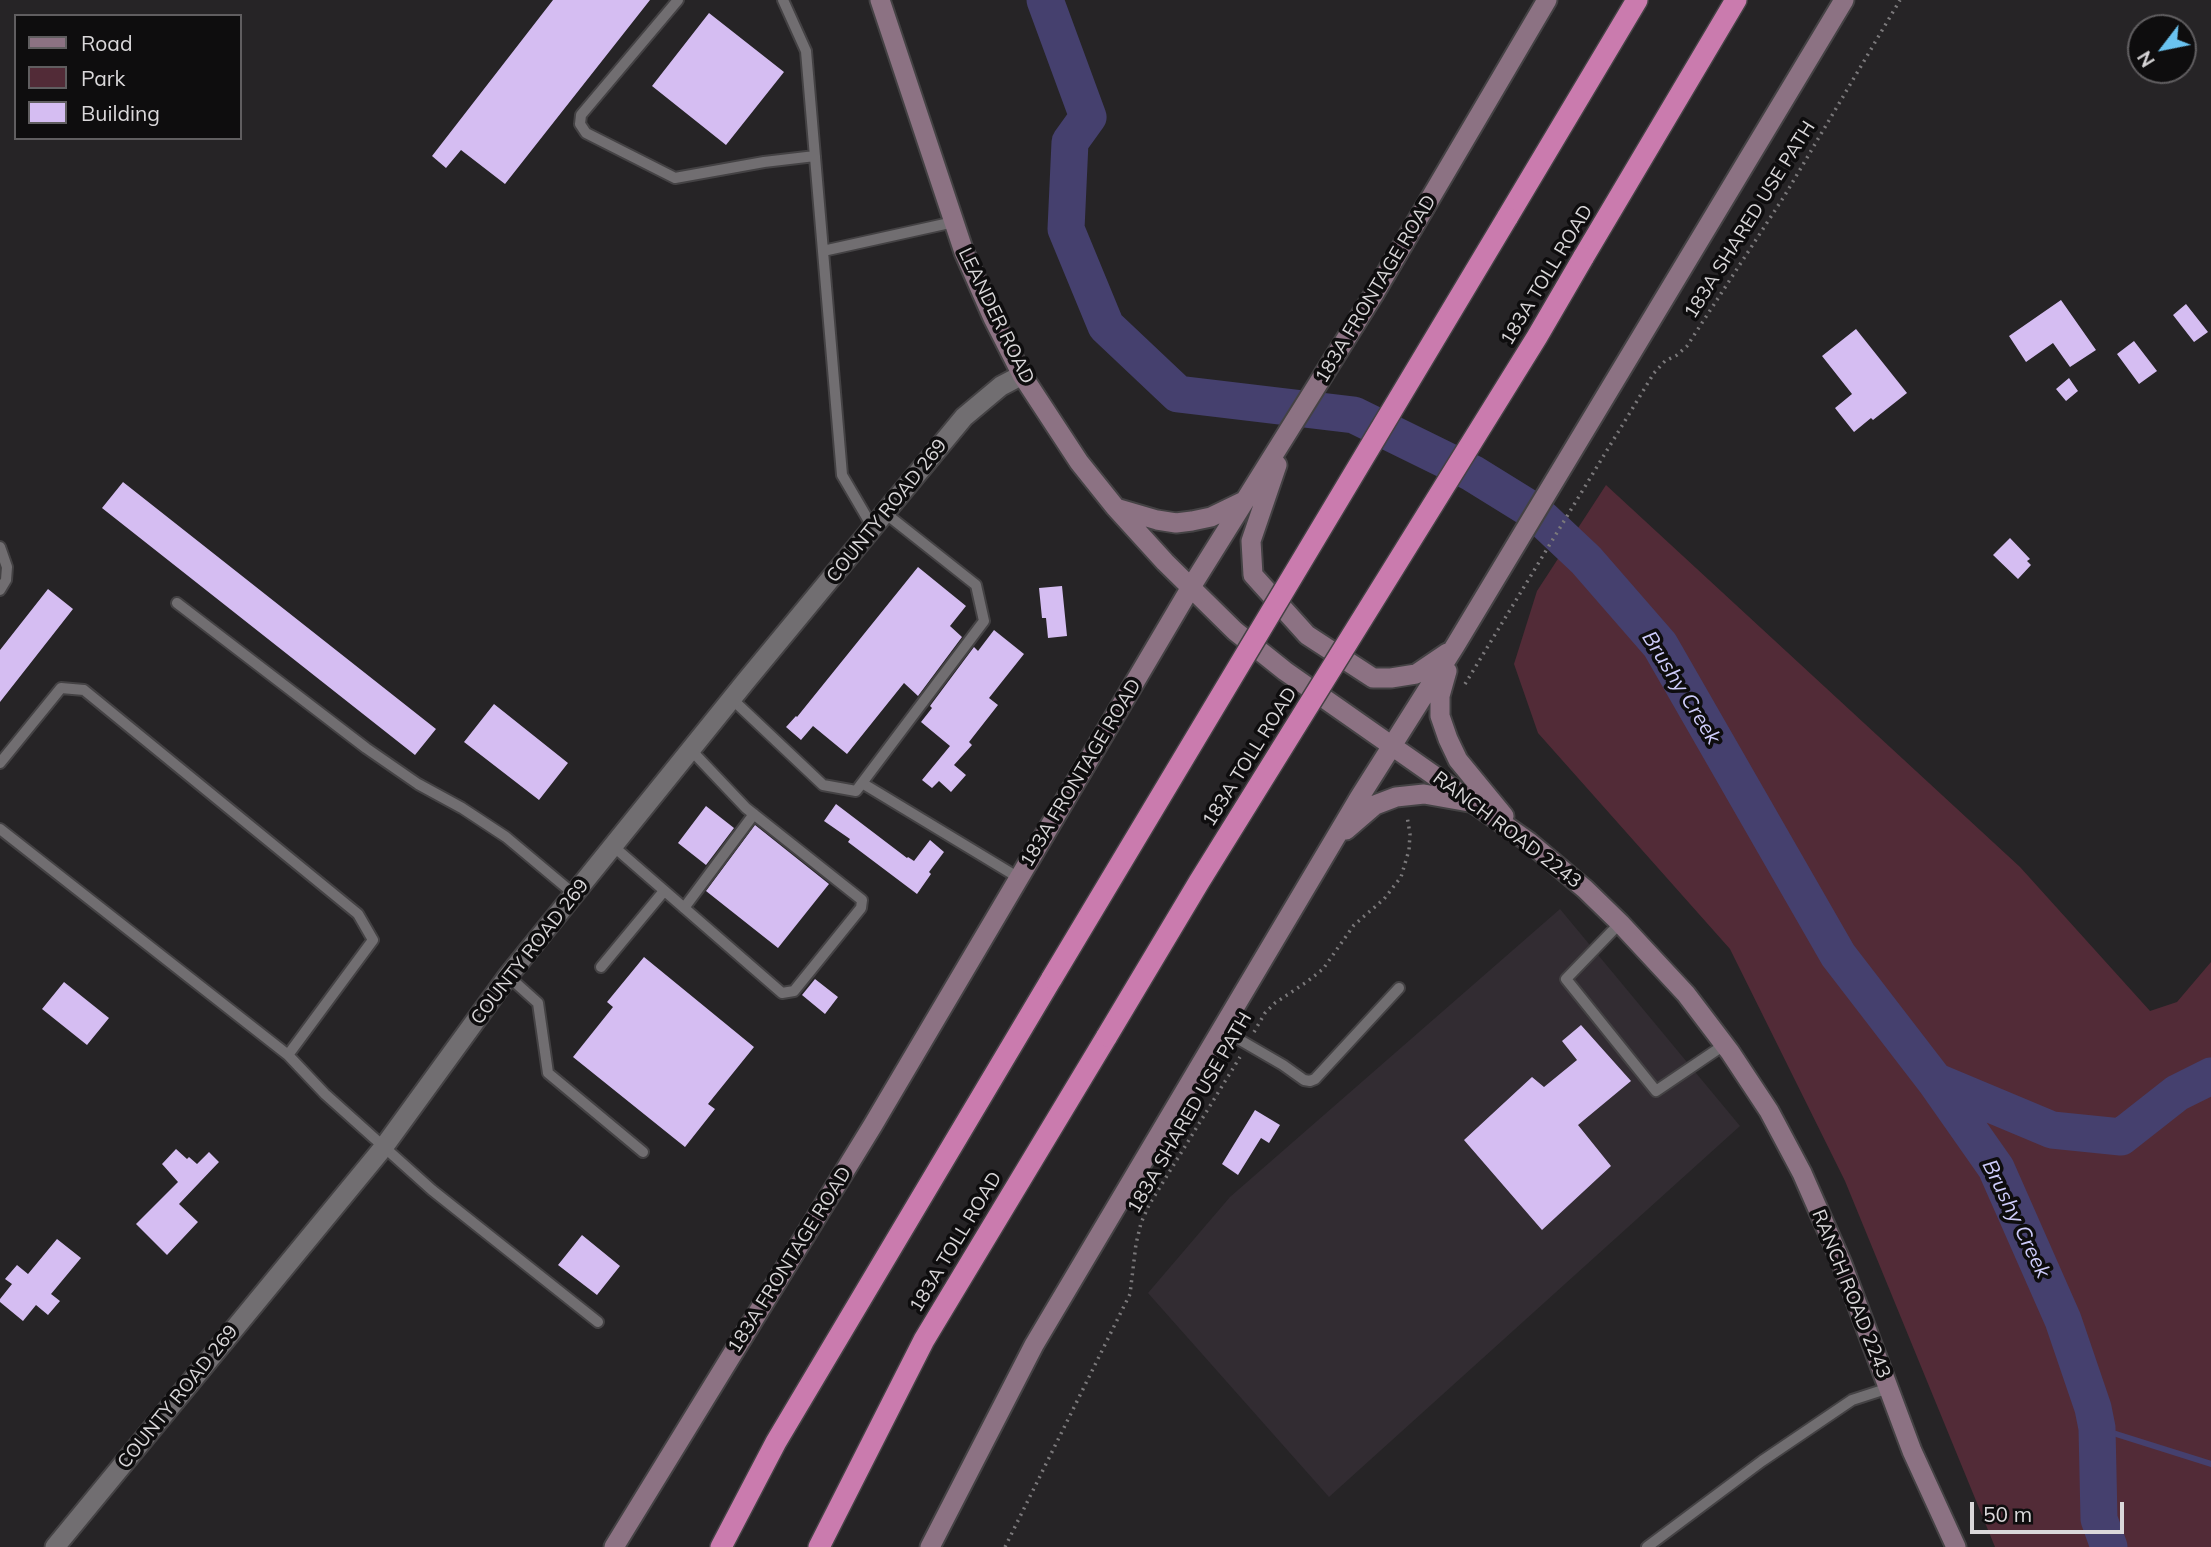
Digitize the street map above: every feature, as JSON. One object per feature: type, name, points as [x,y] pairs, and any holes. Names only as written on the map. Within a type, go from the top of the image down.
[{"type":"highway","points":[[720,1547],[776,1442],[1637,0]]},
{"type":"highway","name":"183A TOLL ROAD","points":[[819,1547],[924,1340],[1199,882],[1537,337],[1735,0]]},
{"type":"main road","name":"LEANDER ROAD","points":[[880,0],[964,252],[1022,375],[1079,462],[1115,508],[1191,587]]},
{"type":"main road","name":"183A FRONTAGE ROAD","points":[[614,1547],[873,1125],[1191,587],[1254,498],[1289,432],[1374,294],[1547,0]]},
{"type":"main road","points":[[930,1547],[1034,1345],[1325,855],[1455,646],[1844,0]]},
{"type":"main road","points":[[1115,508],[1157,520],[1192,522],[1211,517],[1254,498],[1252,575],[1307,635],[1373,678],[1416,674],[1455,646]]},
{"type":"main road","name":"RANCH ROAD 2243","points":[[1191,587],[1234,631],[1285,671],[1520,835],[1585,889],[1686,994],[1769,1111],[1802,1173],[1842,1264],[1912,1451],[1956,1547]]},
{"type":"main road","points":[[1455,646],[1440,696],[1440,716],[1458,760],[1520,835]]},
{"type":"main road","points":[[1325,855],[1360,816],[1375,805],[1396,797],[1424,794],[1474,803]]},
{"type":"street","name":"COUNTY ROAD 269","points":[[55,1547],[383,1148],[508,976],[964,417],[1001,386],[1022,375]]},
{"type":"lane","points":[[678,0],[581,115],[580,124],[586,133],[675,178],[815,156]]},
{"type":"lane","points":[[732,699],[824,785],[856,791],[984,621],[976,585],[879,521],[842,475],[806,51],[783,0]]},
{"type":"lane","points":[[823,251],[954,222]]},
{"type":"lane","points":[[0,547],[7,568],[6,580],[0,590]]},
{"type":"lane","points":[[177,603],[366,748],[418,784],[462,808],[506,837],[574,894]]},
{"type":"lane","points":[[0,763],[61,688],[84,690],[358,914],[373,940],[288,1055]]},
{"type":"lane","points":[[613,846],[782,993],[794,991],[861,908],[862,900],[754,814],[691,750]]},
{"type":"lane","points":[[862,783],[1019,878]]},
{"type":"lane","points":[[684,908],[754,814]]},
{"type":"lane","points":[[0,829],[288,1055],[383,1148],[598,1322]]},
{"type":"lane","points":[[601,967],[664,891]]},
{"type":"lane","points":[[1620,923],[1566,979],[1656,1091],[1724,1045]]},
{"type":"lane","points":[[508,976],[538,1003],[548,1073],[643,1152]]},
{"type":"lane","points":[[1221,1029],[1304,1080],[1310,1081],[1315,1079],[1399,988]]},
{"type":"lane","points":[[1647,1547],[1762,1461],[1852,1400],[1889,1388]]},
{"type":"path","name":"183A SHARED USE PATH","points":[[1462,690],[1654,373],[1665,361],[1688,346],[1785,195],[1900,0]]},
{"type":"path","name":"183A SHARED USE PATH","points":[[1005,1547],[1130,1294],[1136,1244],[1149,1205],[1265,1013],[1323,969],[1354,925],[1384,899],[1401,877],[1407,864],[1410,834],[1405,809]]},
{"type":"shaded area","points":[[1560,909],[1740,1126],[1329,1497],[1148,1293],[1230,1197]]},
{"type":"green space","points":[[1606,485],[2020,867],[2150,1011],[2177,1002],[2211,962],[2211,1547],[1995,1547],[1845,1181],[1730,949],[1538,733],[1514,664],[1537,591]]},
{"type":"building","points":[[553,0],[650,0],[505,184],[461,150],[446,168],[432,156]]},
{"type":"building","points":[[709,13],[784,72],[726,145],[652,86]]},
{"type":"building","points":[[2061,300],[2096,350],[2070,367],[2053,343],[2026,362],[2009,336]]},
{"type":"building","points":[[2186,304],[2208,332],[2194,342],[2173,315]]},
{"type":"building","points":[[1856,329],[1907,393],[1854,432],[1835,408],[1852,394],[1822,356]]},
{"type":"building","points":[[2134,341],[2157,371],[2139,384],[2117,354]]},
{"type":"building","points":[[2069,378],[2078,391],[2066,401],[2056,389]]},
{"type":"building","points":[[123,482],[436,729],[415,755],[102,508]]},
{"type":"building","points":[[2010,538],[2030,559],[2027,561],[2031,565],[2018,579],[1993,555]]},
{"type":"building","points":[[918,567],[966,606],[950,626],[962,637],[918,696],[904,683],[847,754],[813,726],[801,740],[786,727],[797,717]]},
{"type":"building","points":[[1062,586],[1067,636],[1048,638],[1046,618],[1042,618],[1039,588]]},
{"type":"building","points":[[48,589],[73,609],[0,702],[0,650]]},
{"type":"building","points":[[994,630],[1024,654],[989,698],[998,705],[969,742],[972,745],[954,765],[966,775],[951,792],[939,781],[932,788],[922,780],[950,746],[921,722],[974,647],[978,651]]},
{"type":"building","points":[[494,704],[568,763],[539,800],[464,742]]},
{"type":"building","points":[[836,804],[907,858],[914,861],[930,840],[944,852],[917,894],[824,821]]},
{"type":"building","points":[[706,806],[734,828],[706,865],[678,843]]},
{"type":"building","points":[[755,825],[829,884],[778,948],[706,891]]},
{"type":"building","points":[[644,957],[754,1047],[708,1104],[715,1109],[685,1147],[573,1057],[613,1007],[607,1002]]},
{"type":"building","points":[[815,979],[838,997],[825,1014],[802,995]]},
{"type":"building","points":[[64,982],[109,1018],[87,1045],[42,1009]]},
{"type":"building","points":[[1581,1025],[1631,1081],[1578,1125],[1611,1166],[1542,1230],[1464,1140],[1532,1077],[1544,1087],[1577,1060],[1562,1041]]},
{"type":"building","points":[[1255,1110],[1280,1125],[1269,1143],[1261,1138],[1238,1175],[1222,1164]]},
{"type":"building","points":[[176,1149],[197,1164],[209,1152],[219,1162],[179,1204],[198,1222],[167,1255],[136,1224],[178,1182],[162,1164]]},
{"type":"building","points":[[582,1235],[620,1266],[597,1295],[558,1265]]},
{"type":"building","points":[[57,1239],[81,1258],[51,1294],[60,1301],[48,1315],[36,1305],[23,1321],[0,1302],[12,1284],[5,1279],[17,1265],[28,1274]]},
{"type":"waterway","name":"Brushy Creek","points":[[1045,0],[1088,117],[1070,142],[1066,229],[1106,326],[1178,394],[1354,415],[1472,473],[1535,512],[1586,560],[1660,645],[1838,955],[1935,1081],[1996,1168],[2063,1320],[2093,1408],[2097,1428],[2099,1519],[2109,1547]]},
{"type":"waterway","points":[[1935,1081],[2052,1130],[2121,1137],[2177,1093],[2211,1076]]},
{"type":"waterway","points":[[2097,1428],[2211,1464]]}]
